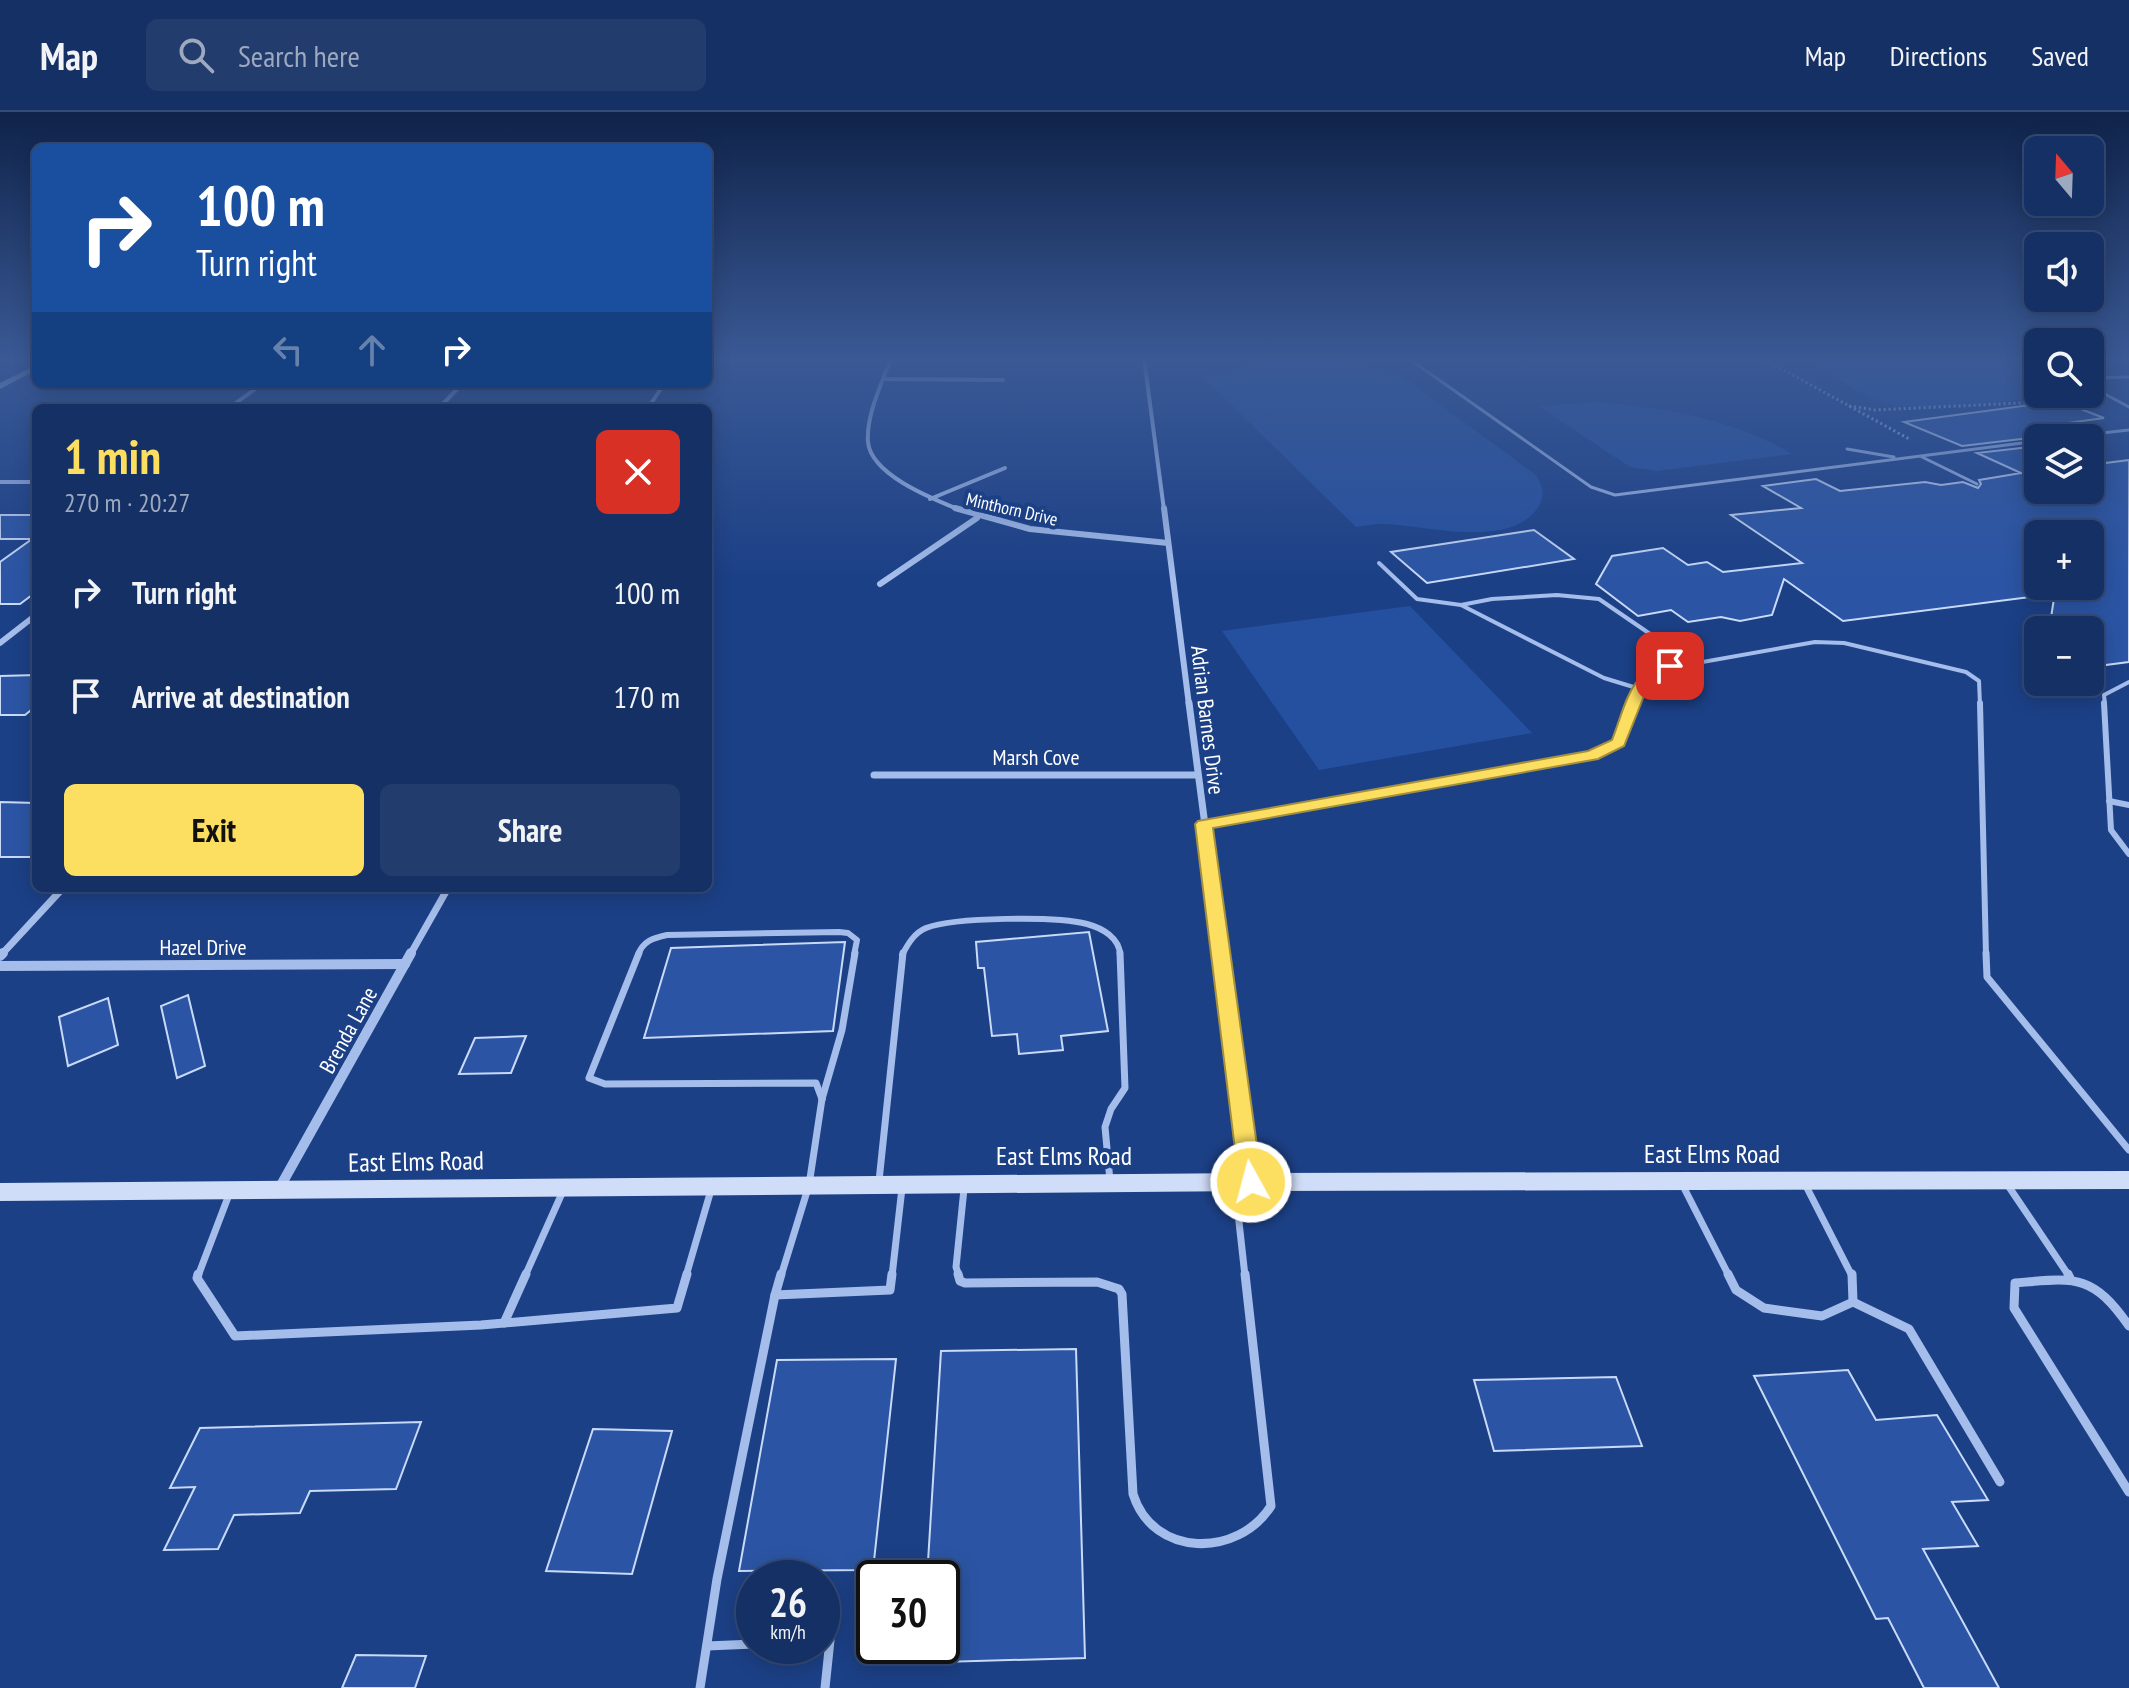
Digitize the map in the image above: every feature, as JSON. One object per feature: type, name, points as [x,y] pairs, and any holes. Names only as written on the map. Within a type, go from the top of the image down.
[{"type":"main road","name":"East Elms Road","points":[[0,1192],[1243,1182],[2129,1180]]},
{"type":"street","name":"Minthorn Drive","points":[[871,432],[868,441],[874,457],[886,472],[929,500],[977,518],[1065,536],[1168,543]]},
{"type":"street","name":"Adrian Barnes Drive","points":[[1154,432],[1204,824],[1243,1182]]},
{"type":"street","points":[[929,500],[1005,468]]},
{"type":"street","points":[[0,482],[32,482]]},
{"type":"street","points":[[880,584],[977,518]]},
{"type":"street","points":[[0,643],[32,618]]},
{"type":"street","name":"Marsh Cove","points":[[874,775],[1197,775]]},
{"type":"street","points":[[0,956],[59,892]]},
{"type":"street","name":"Brenda Lane","points":[[279,1190],[446,892]]},
{"type":"street","name":"Hazel Drive","points":[[0,966],[405,964]]},
{"type":"lane","points":[[1512,432],[1591,487],[1615,495],[2024,443]]},
{"type":"lane","points":[[1847,449],[1901,459]]},
{"type":"lane","points":[[1920,456],[1977,484]]},
{"type":"lane","points":[[1379,563],[1417,599],[1461,605],[1492,599],[1557,595],[1599,599],[1691,662]]},
{"type":"lane","points":[[1461,605],[1604,678],[1640,689]]},
{"type":"lane","points":[[1204,824],[1593,755],[1619,742],[1640,689],[1652,671],[1691,662],[1791,645],[1844,643],[1966,672],[1979,681],[1987,977],[2129,1150]]},
{"type":"lane","points":[[2129,682],[2104,695],[2111,830],[2129,854]]},
{"type":"lane","points":[[2109,801],[2129,805]]},
{"type":"lane","points":[[879,1185],[901,957],[910,939],[926,927],[954,922],[1080,922],[1109,933],[1120,947],[1125,1088],[1111,1109],[1105,1127],[1110,1183]]},
{"type":"lane","points":[[700,1688],[717,1579],[775,1295],[809,1185],[822,1099],[842,1030],[857,940],[848,933],[839,932],[667,935],[652,938],[641,947],[589,1078],[605,1084],[816,1083],[822,1099]]},
{"type":"lane","points":[[1680,1181],[1736,1290],[1764,1308],[1822,1316],[1853,1302]]},
{"type":"lane","points":[[1804,1181],[1852,1272],[1853,1302]]},
{"type":"lane","points":[[2005,1181],[2070,1278]]},
{"type":"lane","points":[[964,1184],[956,1267],[960,1281],[1097,1282],[1119,1289],[1125,1336],[1130,1484],[1137,1509],[1149,1525],[1164,1535],[1187,1544],[1211,1544],[1235,1539],[1254,1530],[1266,1518],[1271,1506],[1243,1182]]},
{"type":"lane","points":[[775,1295],[890,1290],[903,1185]]},
{"type":"lane","points":[[231,1190],[197,1278],[235,1336],[504,1323],[677,1308],[712,1186]]},
{"type":"lane","points":[[504,1323],[564,1187]]},
{"type":"lane","points":[[2129,1326],[2108,1296],[2070,1278],[2015,1283],[2014,1308],[2129,1492]]},
{"type":"lane","points":[[1853,1302],[1909,1329],[2000,1482]]},
{"type":"lane","points":[[707,1646],[736,1645]]},
{"type":"lane","points":[[825,1688],[828,1664]]},
{"type":"path","points":[[1896,432],[1937,454]]},
{"type":"shaded area","points":[[1259,432],[1477,432],[1536,475],[1542,492],[1537,509],[1523,521],[1506,529],[1463,532],[1381,524],[1356,527]]},
{"type":"shaded area","points":[[1577,432],[1744,432],[1792,454],[1657,471],[1630,467]]},
{"type":"shaded area","points":[[1410,606],[1532,733],[1319,770],[1222,631]]},
{"type":"building","points":[[1927,432],[2024,432],[2024,439],[1962,446]]},
{"type":"building","points":[[2024,448],[2024,504],[2104,504],[2104,463],[2129,460],[2129,662],[2104,665],[2104,616],[2051,616],[2054,600],[2104,600],[2104,520],[2024,520],[2024,598],[1843,621],[1784,579],[1772,615],[1740,621],[1721,617],[1688,622],[1671,610],[1638,616],[1596,584],[1612,556],[1663,548],[1688,565],[1707,562],[1723,572],[1802,563],[1731,515],[1801,508],[1763,486],[1816,479],[1840,491],[1925,482],[1941,485],[1963,482],[1978,488],[1981,484],[1979,480],[2021,473],[1977,453]]},
{"type":"building","points":[[0,515],[32,515],[32,539],[0,539]]},
{"type":"building","points":[[1534,530],[1574,559],[1427,583],[1391,552]]},
{"type":"building","points":[[32,539],[32,595],[20,604],[0,604],[0,562]]},
{"type":"building","points":[[32,675],[32,709],[25,715],[0,715],[0,676]]},
{"type":"building","points":[[0,802],[32,803],[32,857],[0,857]]},
{"type":"building","points":[[1089,932],[1108,1031],[1061,1036],[1063,1050],[1019,1054],[1017,1034],[992,1036],[984,968],[978,968],[976,942]]},
{"type":"building","points":[[845,942],[833,1031],[644,1038],[671,948]]},
{"type":"building","points":[[188,995],[205,1066],[177,1078],[161,1006]]},
{"type":"building","points":[[108,998],[118,1045],[68,1066],[59,1017]]},
{"type":"building","points":[[526,1036],[511,1073],[459,1074],[475,1038]]},
{"type":"building","points":[[1076,1349],[1085,1658],[960,1661],[960,1560],[928,1560],[941,1351]]},
{"type":"building","points":[[896,1359],[874,1560],[856,1560],[856,1570],[840,1570],[840,1560],[741,1560],[777,1360]]},
{"type":"building","points":[[1848,1370],[1876,1420],[1937,1415],[1988,1500],[1952,1502],[1978,1546],[1923,1549],[1999,1688],[1924,1688],[1888,1618],[1876,1619],[1754,1376]]},
{"type":"building","points":[[1616,1377],[1642,1446],[1494,1451],[1474,1380]]},
{"type":"building","points":[[421,1422],[396,1489],[310,1491],[300,1513],[234,1515],[218,1549],[164,1550],[195,1487],[170,1488],[200,1428]]},
{"type":"building","points":[[593,1429],[672,1431],[632,1574],[546,1571]]},
{"type":"building","points":[[356,1655],[426,1656],[415,1688],[342,1688]]},
{"type":"route","points":[[1251,1182],[1204,824],[1608,750],[1619,742],[1644,680],[1652,671],[1670,666]]}]
